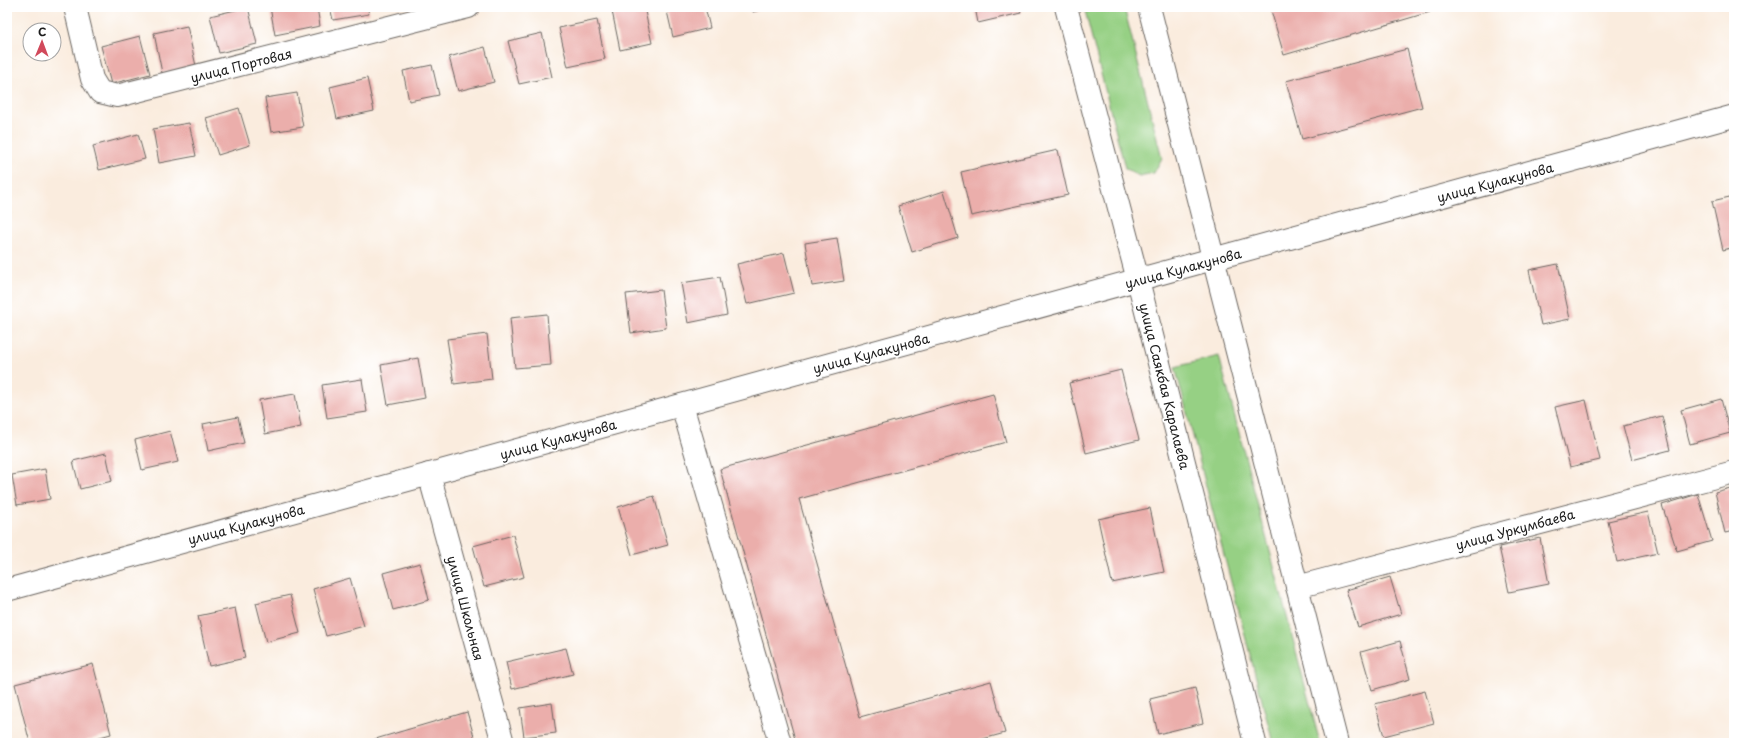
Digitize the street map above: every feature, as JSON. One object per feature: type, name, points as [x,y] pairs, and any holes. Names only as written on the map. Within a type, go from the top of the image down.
[{"type":"street","name":"улица Портовая","points":[[75,7],[92,79],[100,92],[117,96],[468,7]]},
{"type":"street","name":"улица Саякбая Каралаева","points":[[1066,7],[1138,280],[1255,743]]},
{"type":"street","points":[[1149,7],[1337,743]]},
{"type":"street","name":"улица Кулакунова","points":[[7,590],[1734,116]]},
{"type":"street","points":[[682,405],[780,743]]},
{"type":"street","name":"улица Уркумбаева","points":[[1297,587],[1734,472]]},
{"type":"street","name":"улица Школьная","points":[[429,474],[503,743]]},
{"type":"green space","points":[[1084,7],[1124,7],[1162,158],[1154,173],[1139,176],[1125,168]]},
{"type":"green space","points":[[1219,356],[1320,743],[1273,743],[1175,367]]},
{"type":"building","points":[[248,7],[257,44],[219,53],[210,16]]},
{"type":"building","points":[[270,7],[317,7],[320,26],[275,35]]},
{"type":"building","points":[[330,7],[367,7],[369,14],[333,20]]},
{"type":"building","points":[[631,7],[644,7],[652,43],[620,50],[612,11]]},
{"type":"building","points":[[666,7],[705,7],[710,28],[673,37]]},
{"type":"building","points":[[751,7],[771,7],[753,12]]},
{"type":"building","points":[[975,7],[1019,7],[1021,13],[978,23]]},
{"type":"building","points":[[1270,7],[1429,7],[1430,12],[1284,55]]},
{"type":"building","points":[[597,20],[605,59],[568,67],[559,28]]},
{"type":"building","points":[[187,26],[196,66],[162,73],[154,33]]},
{"type":"building","points":[[542,33],[552,77],[519,84],[508,41]]},
{"type":"building","points":[[140,36],[150,74],[111,84],[101,46]]},
{"type":"building","points":[[485,47],[494,82],[458,91],[449,57]]},
{"type":"building","points":[[1407,49],[1422,107],[1302,139],[1286,81]]},
{"type":"building","points":[[432,65],[439,95],[409,101],[403,71]]},
{"type":"building","points":[[367,78],[374,111],[337,119],[330,87]]},
{"type":"building","points":[[297,93],[303,127],[271,132],[265,98]]},
{"type":"building","points":[[239,108],[250,145],[218,155],[206,118]]},
{"type":"building","points":[[189,123],[196,156],[159,163],[153,129]]},
{"type":"building","points":[[138,134],[145,159],[99,170],[93,146]]},
{"type":"building","points":[[1058,150],[1068,195],[971,216],[961,172]]},
{"type":"building","points":[[944,191],[958,238],[912,252],[898,206]]},
{"type":"building","points":[[1734,196],[1734,247],[1723,250],[1712,201]]},
{"type":"building","points":[[837,238],[844,281],[812,286],[805,243]]},
{"type":"building","points":[[784,253],[794,293],[747,304],[737,264]]},
{"type":"building","points":[[1558,264],[1570,319],[1541,325],[1529,270]]},
{"type":"building","points":[[720,277],[727,315],[688,323],[681,283]]},
{"type":"building","points":[[661,290],[666,328],[631,333],[626,294]]},
{"type":"building","points":[[547,314],[551,365],[515,368],[510,318]]},
{"type":"building","points":[[487,334],[492,379],[454,384],[447,339]]},
{"type":"building","points":[[418,358],[425,398],[388,405],[381,365]]},
{"type":"building","points":[[1121,370],[1139,440],[1086,453],[1069,383]]},
{"type":"building","points":[[362,379],[367,412],[327,418],[322,385]]},
{"type":"building","points":[[295,394],[301,427],[265,434],[259,400]]},
{"type":"building","points":[[993,394],[1006,442],[799,499],[860,717],[991,681],[1005,733],[968,743],[796,743],[720,469]]},
{"type":"building","points":[[1721,399],[1730,433],[1690,444],[1681,410]]},
{"type":"building","points":[[1586,400],[1600,460],[1570,467],[1555,407]]},
{"type":"building","points":[[1662,416],[1670,450],[1632,460],[1623,426]]},
{"type":"building","points":[[238,417],[244,443],[208,451],[203,424]]},
{"type":"building","points":[[170,431],[178,462],[142,470],[135,440]]},
{"type":"building","points":[[106,453],[112,481],[80,489],[73,461]]},
{"type":"building","points":[[45,469],[50,499],[17,505],[12,475]]},
{"type":"building","points":[[1734,487],[1734,531],[1725,533],[1715,492]]},
{"type":"building","points":[[1698,494],[1712,541],[1677,551],[1662,505]]},
{"type":"building","points":[[654,496],[668,545],[632,555],[618,507]]},
{"type":"building","points":[[1150,508],[1164,572],[1112,583],[1098,519]]},
{"type":"building","points":[[1648,512],[1658,553],[1617,562],[1608,521]]},
{"type":"building","points":[[513,535],[524,577],[484,587],[473,546]]},
{"type":"building","points":[[1540,538],[1549,584],[1509,592],[1499,547]]},
{"type":"building","points":[[420,563],[429,600],[393,610],[383,573]]},
{"type":"building","points":[[1390,577],[1401,614],[1358,627],[1346,590]]},
{"type":"building","points":[[350,578],[364,626],[326,636],[313,589]]},
{"type":"building","points":[[290,595],[300,633],[266,642],[256,603]]},
{"type":"building","points":[[235,608],[245,658],[209,666],[198,616]]},
{"type":"building","points":[[1400,641],[1410,679],[1372,690],[1361,652]]},
{"type":"building","points":[[566,648],[573,674],[512,689],[506,662]]},
{"type":"building","points":[[93,664],[111,734],[78,743],[30,743],[15,684]]},
{"type":"building","points":[[1195,688],[1203,723],[1158,734],[1150,699]]},
{"type":"building","points":[[1425,691],[1434,723],[1384,736],[1375,704]]},
{"type":"building","points":[[552,703],[556,733],[524,737],[520,708]]},
{"type":"building","points":[[467,712],[476,743],[362,743]]}]
